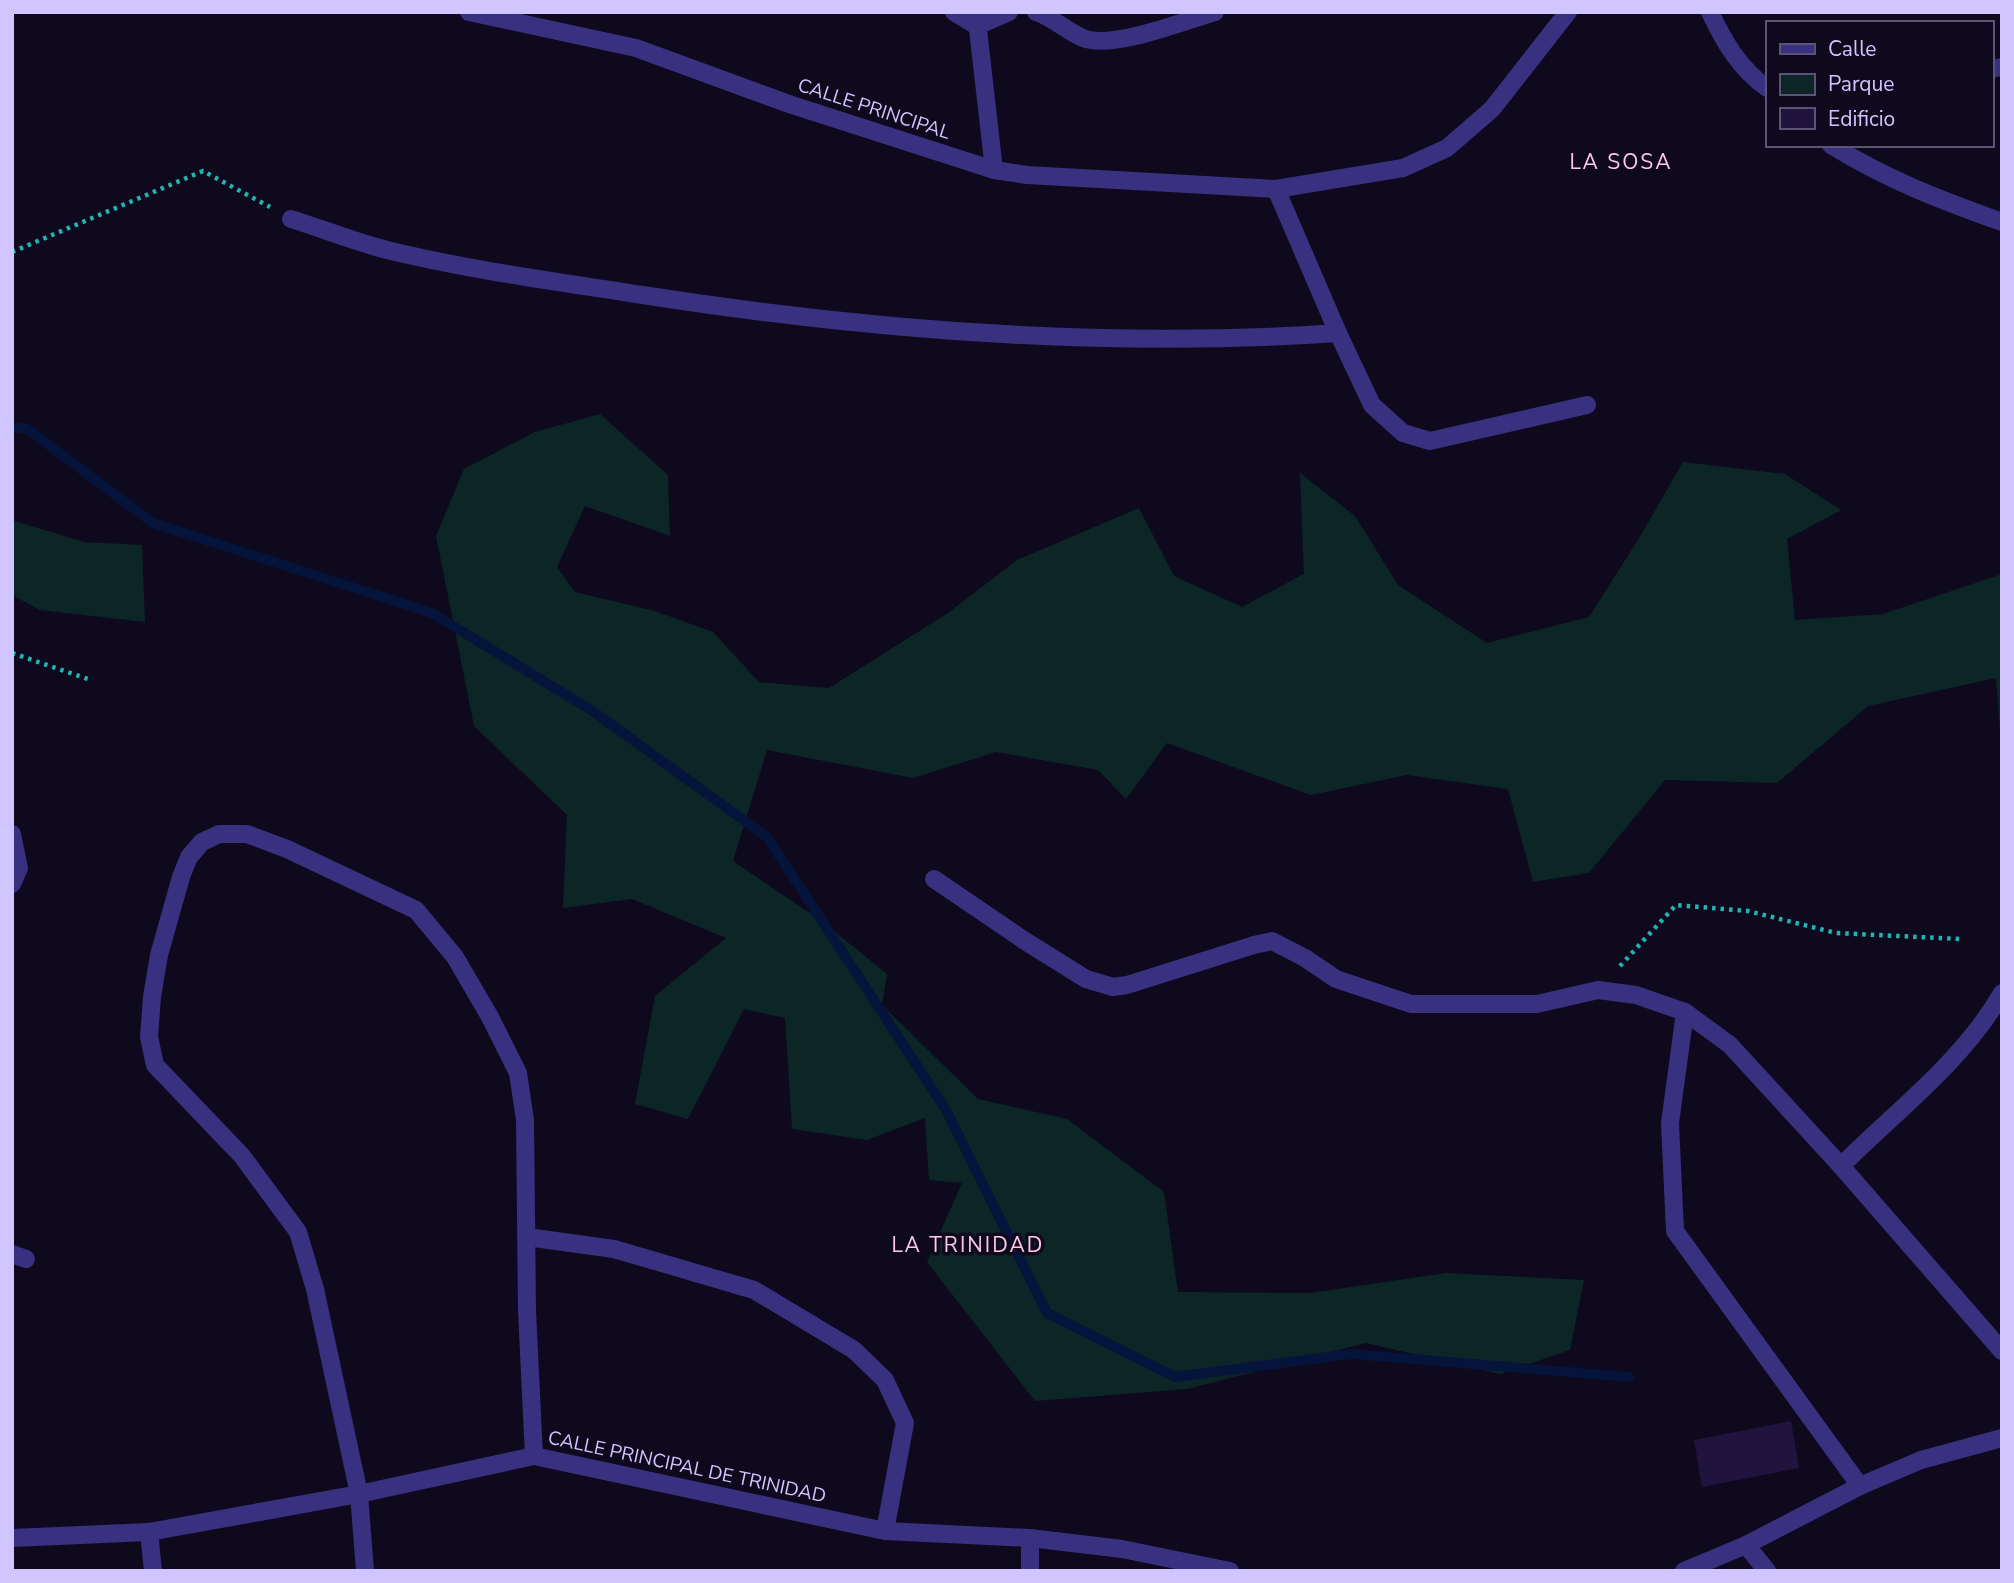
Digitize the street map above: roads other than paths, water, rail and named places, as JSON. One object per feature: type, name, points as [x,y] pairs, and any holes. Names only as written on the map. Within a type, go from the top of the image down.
[{"type":"street","name":"CALLE PRINCIPAL","points":[[468,12],[636,48],[789,104],[994,170],[1027,175],[1276,189],[1403,168],[1447,148],[1492,108],[1568,12]]},
{"type":"street","points":[[954,12],[977,19],[1009,12]]},
{"type":"street","points":[[1036,12],[1048,16],[1086,40],[1116,41],[1215,12]]},
{"type":"street","points":[[1710,12],[1726,46],[1754,78],[1766,87]]},
{"type":"street","points":[[977,19],[994,170]]},
{"type":"street","points":[[1834,147],[1863,165],[1923,194],[2002,222]]},
{"type":"street","points":[[1276,189],[1372,405],[1403,433],[1430,441],[1587,405]]},
{"type":"street","points":[[291,219],[386,249],[495,272],[766,314],[1046,337],[1267,338],[1338,332]]},
{"type":"street","points":[[12,834],[19,869],[12,884]]},
{"type":"street","points":[[365,1571],[359,1494],[315,1289],[298,1232],[242,1156],[155,1065],[149,1037],[159,955],[181,877],[189,858],[202,842],[219,834],[247,834],[287,849],[416,910],[455,957],[490,1017],[518,1073],[525,1120],[527,1311],[534,1456]]},
{"type":"street","points":[[934,879],[1086,979],[1113,987],[1272,941],[1305,958],[1336,979],[1411,1004],[1537,1004],[1598,990],[1636,995],[1685,1012],[1730,1045],[1841,1166],[2002,1351]]},
{"type":"street","points":[[1841,1166],[1960,1050],[2002,993]]},
{"type":"street","points":[[1685,1012],[1670,1123],[1675,1231],[1860,1486]]},
{"type":"street","points":[[527,1237],[614,1249],[754,1290],[854,1350],[885,1380],[905,1423],[885,1531]]},
{"type":"street","points":[[1684,1571],[1746,1545],[1860,1486],[1921,1460],[2002,1438]]},
{"type":"street","name":"CALLE PRINCIPAL DE TRINIDAD","points":[[12,1538],[149,1532],[359,1494],[534,1456],[885,1531],[1030,1538],[1122,1549],[1230,1571]]},
{"type":"street","points":[[149,1532],[153,1571]]},
{"type":"street","points":[[1030,1538],[1030,1571]]},
{"type":"street","points":[[1746,1545],[1766,1571]]},
{"type":"waterway","points":[[12,428],[26,428],[153,523],[432,613],[594,712],[767,837],[946,1110],[1047,1313],[1175,1377],[1352,1354],[1629,1377]]},
{"type":"district","name":"LA SOSA","points":[[1621,162]]},
{"type":"district","name":"LA TRINIDAD","points":[[968,1245]]}]
